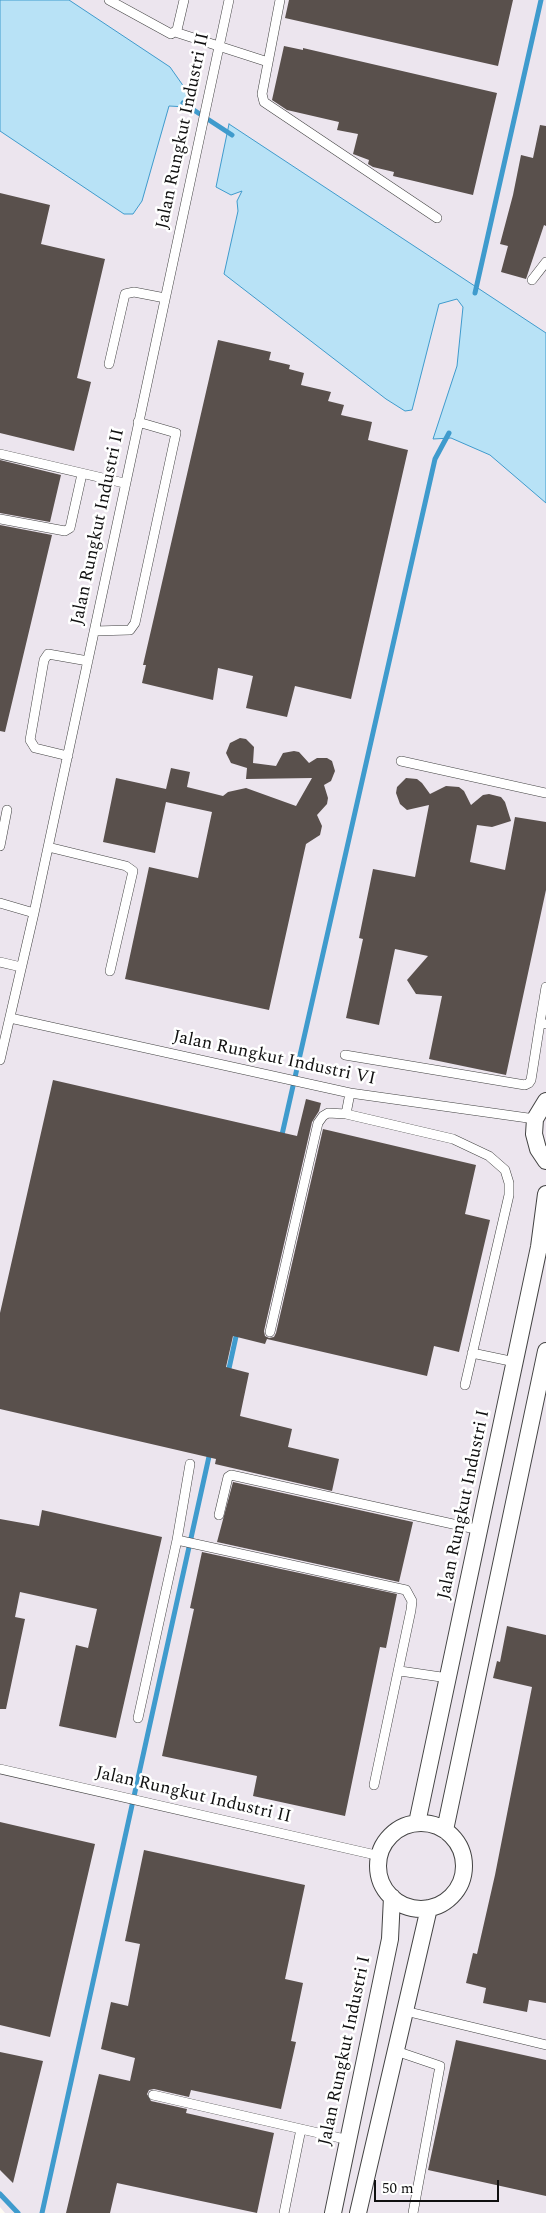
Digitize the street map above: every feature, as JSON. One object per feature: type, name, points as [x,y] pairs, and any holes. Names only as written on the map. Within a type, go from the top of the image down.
[{"type":"street","points":[[546,1100],[535,1119],[534,1134],[538,1149],[546,1161]]},
{"type":"street","name":"Jalan Rungkut Industri I","points":[[417,1823],[539,1247],[546,1194]]},
{"type":"street","points":[[445,1830],[546,1351]]},
{"type":"street","points":[[417,1823],[432,1824],[445,1830],[457,1842],[463,1857],[463,1874],[457,1890],[445,1902],[430,1908],[416,1909],[403,1905],[392,1897],[383,1885],[379,1870],[380,1856],[385,1843],[393,1833],[404,1826],[417,1823]]},
{"type":"street","name":"Jalan Rungkut Industri I","points":[[334,2213],[390,1939],[392,1897]]},
{"type":"street","points":[[358,2213],[430,1908]]},
{"type":"lane","points":[[109,0],[168,33],[175,32],[268,62]]},
{"type":"lane","points":[[175,32],[184,0]]},
{"type":"lane","name":"Jalan Rungkut Industri II","points":[[0,1060],[68,756],[124,483],[229,0]]},
{"type":"lane","points":[[280,0],[262,94],[264,102],[437,218]]},
{"type":"lane","points":[[532,280],[546,262]]},
{"type":"lane","points":[[109,364],[125,294],[134,292],[165,298]]},
{"type":"lane","points":[[94,631],[130,630],[135,623],[176,433],[138,422]]},
{"type":"lane","points":[[0,454],[124,483]]},
{"type":"lane","points":[[0,519],[65,531],[70,528],[82,474]]},
{"type":"lane","points":[[68,756],[35,748],[30,740],[44,660],[48,654],[88,661]]},
{"type":"lane","points":[[401,761],[546,793]]},
{"type":"lane","points":[[0,846],[7,810]]},
{"type":"lane","points":[[48,847],[126,866],[133,871],[110,971]]},
{"type":"lane","points":[[0,904],[34,913]]},
{"type":"lane","points":[[0,962],[21,967]]},
{"type":"lane","points":[[345,1055],[525,1084],[529,1083],[543,1023],[546,987]]},
{"type":"lane","name":"Jalan Rungkut Industri VI","points":[[10,1018],[275,1078],[350,1093],[535,1119]]},
{"type":"lane","points":[[346,1114],[350,1093]]},
{"type":"lane","points":[[270,1332],[318,1123],[322,1116],[328,1113],[346,1114],[453,1139],[489,1156],[504,1170],[509,1183],[508,1195],[465,1385]]},
{"type":"lane","points":[[472,1353],[515,1362]]},
{"type":"lane","points":[[138,1718],[180,1540],[190,1464]]},
{"type":"lane","points":[[219,1515],[228,1477],[231,1475],[480,1530]]},
{"type":"lane","points":[[180,1540],[406,1590],[412,1601],[400,1671],[374,1785]]},
{"type":"lane","points":[[400,1671],[448,1678]]},
{"type":"lane","name":"Jalan Rungkut Industri II","points":[[0,1769],[380,1856]]},
{"type":"lane","points":[[405,2011],[546,2045]]},
{"type":"lane","points":[[396,2051],[440,2066],[413,2213]]},
{"type":"lane","points":[[153,2095],[348,2140]]},
{"type":"lane","points":[[284,2213],[301,2129]]},
{"type":"shaded area","points":[[0,0],[546,0],[546,2213],[5,2213],[0,2207]]},
{"type":"water","points":[[0,0],[69,0],[170,67],[189,94],[187,107],[169,106],[142,201],[133,214],[124,214],[0,131]]},
{"type":"water","points":[[229,124],[546,333],[546,503],[490,455],[451,438],[433,439],[457,366],[463,307],[457,299],[439,304],[412,410],[405,411],[386,399],[224,274],[238,211],[237,201],[242,191],[231,195],[216,187]]},
{"type":"building","points":[[289,0],[513,0],[498,66],[285,18]]},
{"type":"building","points":[[284,46],[303,50],[303,48],[497,93],[473,195],[393,176],[394,172],[373,167],[368,164],[369,160],[353,154],[358,134],[337,130],[339,122],[287,110],[272,100]]},
{"type":"building","points":[[540,125],[546,126],[546,226],[544,225],[526,279],[501,272],[508,246],[500,244],[521,155],[533,158]]},
{"type":"building","points":[[0,193],[50,205],[41,244],[105,259],[77,378],[91,382],[74,451],[0,433]]},
{"type":"building","points":[[218,340],[271,352],[269,360],[290,365],[289,369],[304,373],[301,385],[331,392],[328,401],[344,405],[341,415],[372,422],[368,440],[408,450],[351,699],[295,686],[287,717],[246,708],[253,676],[218,668],[213,700],[142,683],[146,665],[143,665]]},
{"type":"building","points":[[0,460],[61,475],[50,522],[0,513]]},
{"type":"building","points":[[0,525],[52,535],[5,732],[0,731]]},
{"type":"building","points":[[240,738],[246,739],[254,747],[253,763],[276,766],[283,753],[294,751],[299,752],[309,763],[317,758],[327,758],[332,761],[335,771],[331,781],[324,785],[328,798],[327,804],[317,815],[322,826],[320,835],[306,844],[269,1010],[125,979],[149,867],[198,878],[212,812],[166,802],[155,853],[103,842],[116,778],[166,789],[171,768],[190,772],[187,787],[223,796],[228,792],[246,788],[296,806],[312,778],[246,779],[247,768],[231,763],[226,753],[230,743]]},
{"type":"building","points":[[406,778],[417,779],[430,794],[446,786],[459,787],[464,791],[471,805],[483,795],[489,794],[501,797],[505,802],[511,821],[492,827],[477,825],[470,862],[505,870],[515,817],[546,822],[546,890],[506,1075],[429,1059],[442,996],[416,994],[407,980],[428,956],[395,949],[379,1025],[346,1018],[363,939],[359,938],[373,869],[415,877],[429,805],[407,810],[400,804],[396,793],[397,787]]},
{"type":"building","points":[[53,1080],[297,1136],[306,1099],[321,1103],[319,1111],[312,1122],[264,1331],[265,1336],[269,1338],[274,1337],[276,1333],[323,1129],[476,1165],[465,1214],[490,1220],[459,1352],[434,1346],[427,1376],[267,1339],[265,1344],[233,1336],[226,1367],[249,1373],[240,1416],[292,1429],[288,1447],[339,1459],[332,1491],[215,1464],[216,1459],[0,1409],[0,1313]]},
{"type":"building","points":[[233,1482],[413,1522],[399,1582],[217,1542]]},
{"type":"building","points":[[42,1510],[162,1537],[116,1738],[59,1726],[76,1645],[88,1648],[97,1609],[20,1592],[15,1617],[25,1619],[6,1709],[0,1709],[0,1519],[39,1526]]},
{"type":"building","points":[[202,1552],[397,1594],[386,1648],[380,1647],[345,1816],[253,1796],[257,1776],[162,1756],[194,1609],[190,1608]]},
{"type":"building","points":[[507,1626],[546,1635],[546,2003],[529,2000],[527,2012],[483,2003],[486,1988],[466,1983],[473,1953],[477,1954],[495,1875],[532,1687],[493,1678],[497,1661],[500,1662]]},
{"type":"building","points":[[0,1822],[95,1844],[50,2037],[0,2025]]},
{"type":"building","points":[[144,1850],[305,1885],[285,1979],[303,1983],[291,2041],[296,2042],[281,2109],[191,2090],[189,2097],[154,2089],[149,2090],[147,2094],[151,2101],[187,2109],[186,2113],[274,2133],[257,2213],[117,2183],[110,2213],[66,2213],[99,2074],[130,2081],[135,2058],[101,2049],[111,2002],[128,2006],[140,1944],[125,1941]]},
{"type":"building","points":[[456,2040],[546,2060],[546,2196],[428,2170]]},
{"type":"building","points":[[0,2052],[43,2061],[13,2183],[0,2170]]},
{"type":"waterway","points":[[475,293],[541,0]]},
{"type":"waterway","points":[[183,103],[232,135]]},
{"type":"waterway","points":[[281,1139],[435,459],[449,433]]},
{"type":"waterway","points":[[228,1373],[237,1332]]},
{"type":"waterway","points":[[42,2213],[210,1452]]},
{"type":"waterway","points":[[0,2194],[18,2213]]}]
